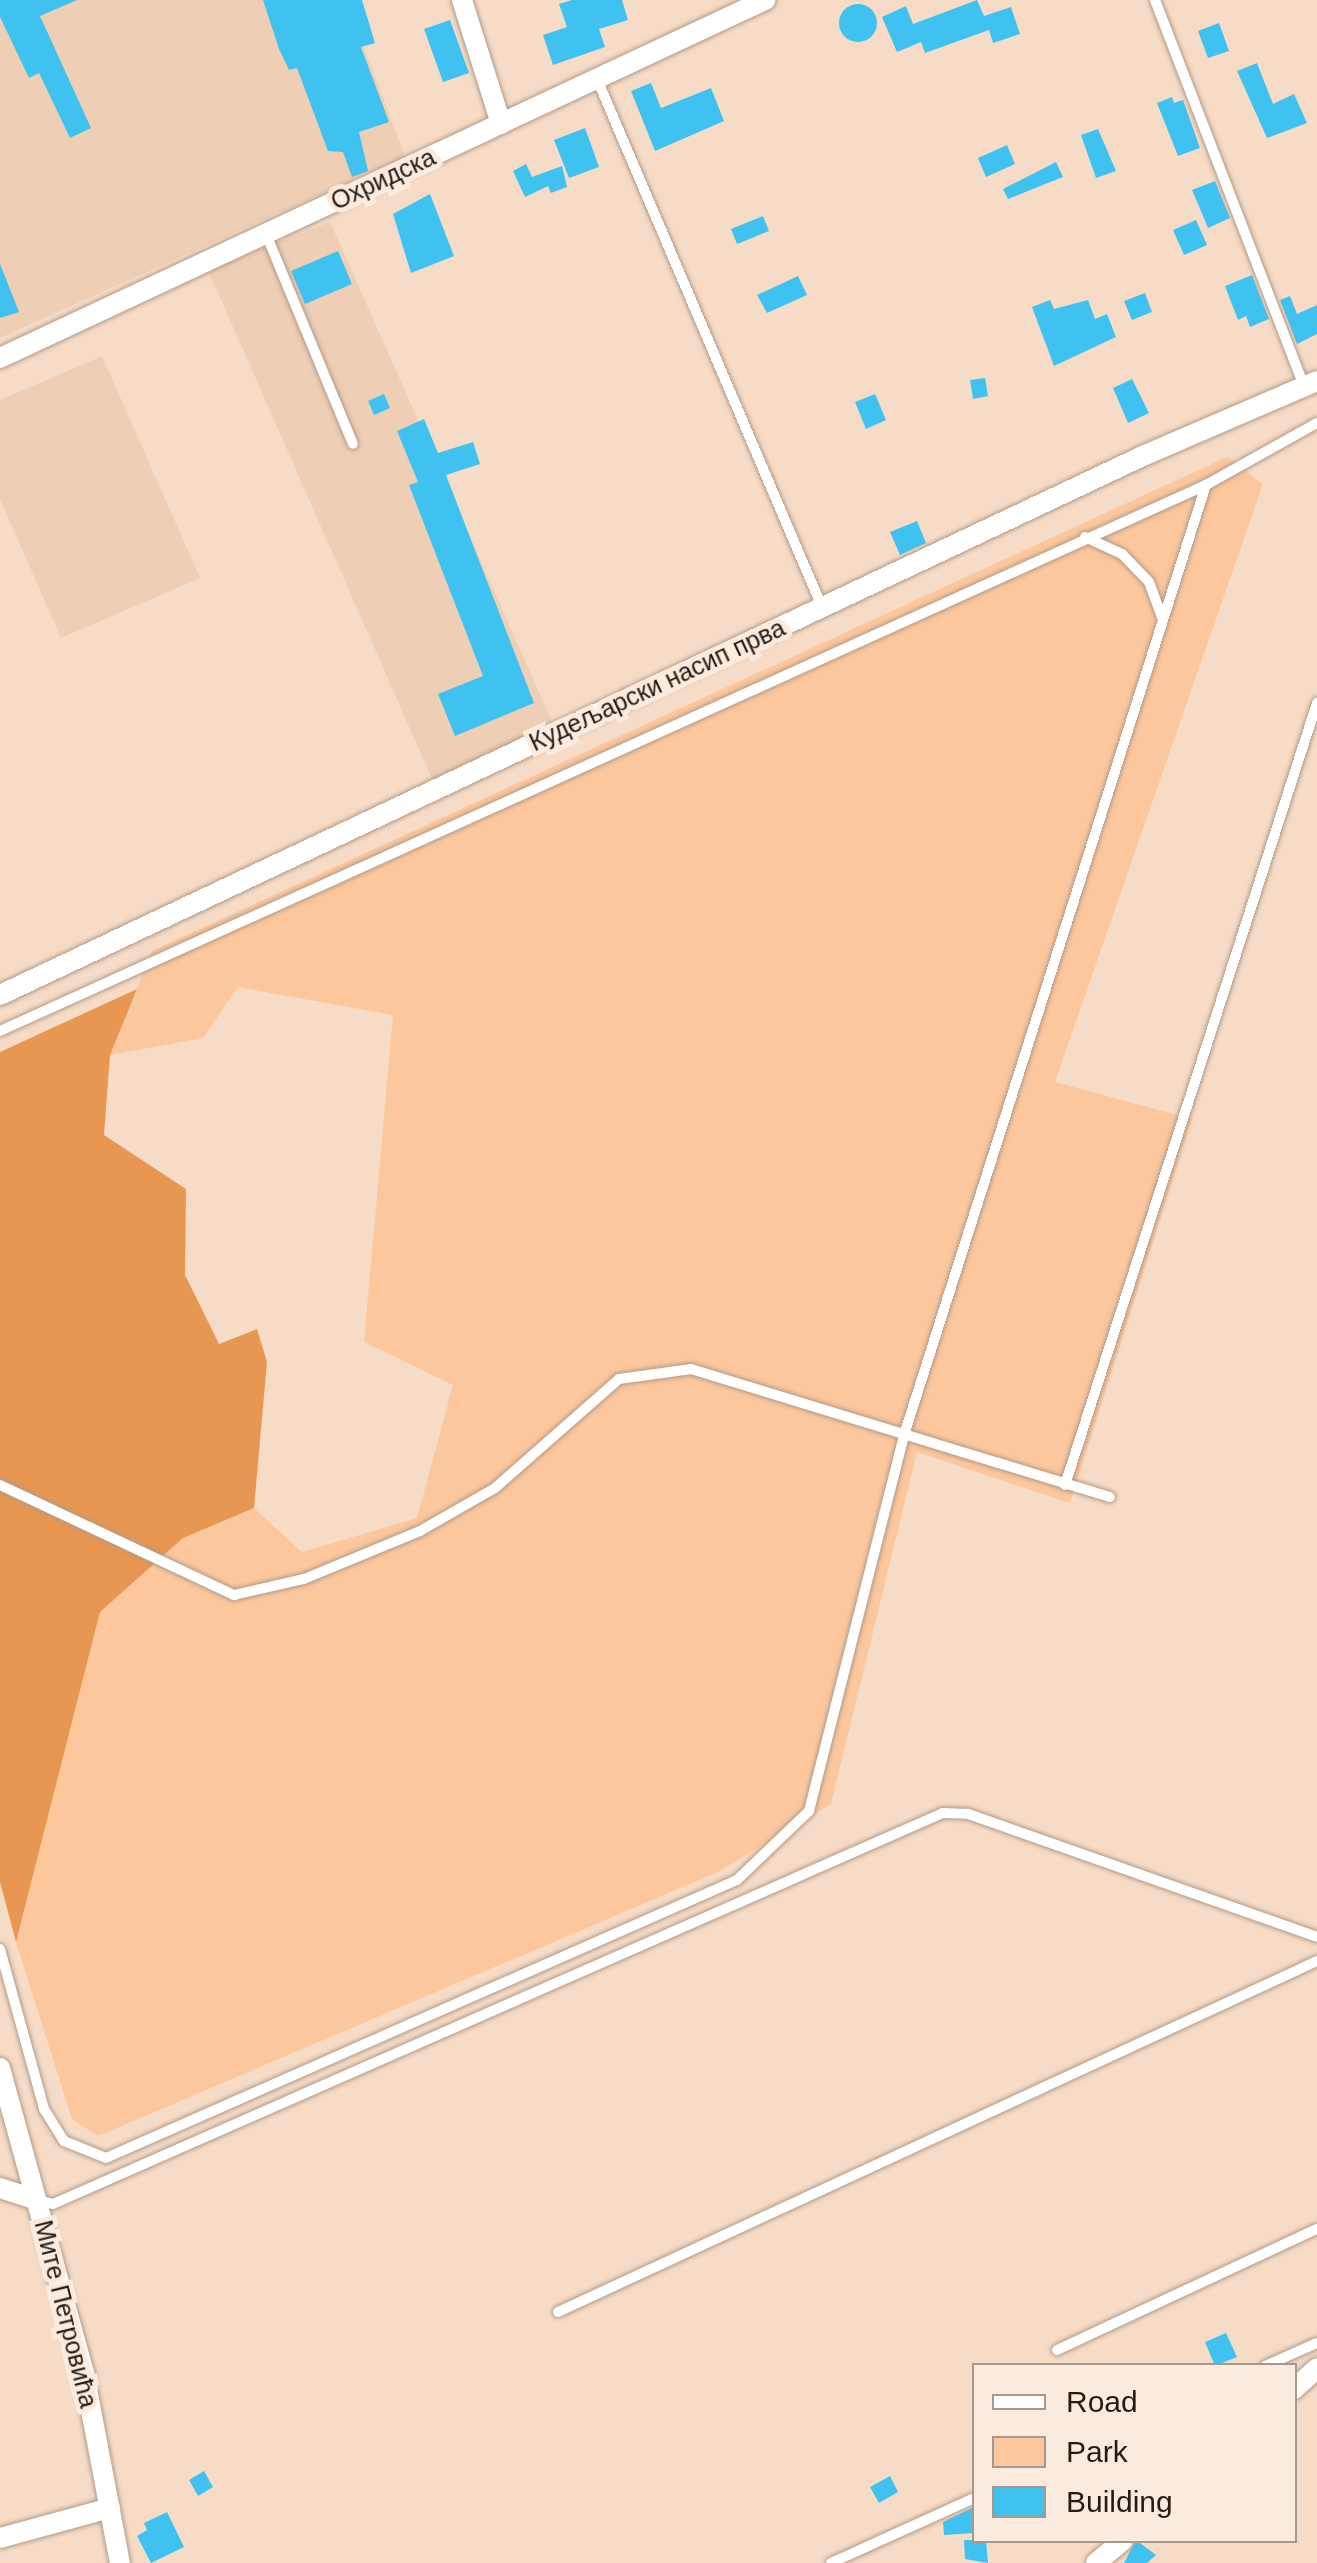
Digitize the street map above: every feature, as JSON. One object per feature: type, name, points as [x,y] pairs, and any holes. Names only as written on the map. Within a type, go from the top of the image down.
[{"type":"street","points":[[462,0],[500,124]]},
{"type":"street","name":"Охридска","points":[[0,358],[766,0]]},
{"type":"street","name":"Кудељарски насип прва","points":[[0,995],[822,607],[1311,384]]},
{"type":"street","name":"Мите Петровића","points":[[0,2068],[84,2373],[120,2563]]},
{"type":"street","points":[[0,2188],[36,2200]]},
{"type":"street","points":[[1297,2385],[1317,2368]]},
{"type":"street","points":[[0,2538],[110,2508]]},
{"type":"street","points":[[1096,2563],[1119,2543]]},
{"type":"lane","points":[[1155,0],[1311,384]]},
{"type":"lane","points":[[596,79],[822,607]]},
{"type":"lane","points":[[266,234],[353,444]]},
{"type":"lane","points":[[0,1030],[1206,485],[1317,423]]},
{"type":"lane","points":[[0,1948],[44,2109],[64,2141],[106,2158],[737,1880],[809,1811],[905,1432],[1206,485]]},
{"type":"lane","points":[[1085,538],[1122,554],[1149,582],[1163,621]]},
{"type":"lane","points":[[1065,1486],[1317,703]]},
{"type":"lane","points":[[0,1485],[234,1595],[304,1579],[420,1531],[495,1488],[620,1379],[690,1369],[1110,1498]]},
{"type":"lane","points":[[36,2200],[52,2204],[943,1813],[968,1814],[1317,1937]]},
{"type":"lane","points":[[558,2312],[1317,1961]]},
{"type":"lane","points":[[1057,2350],[1317,2229]]},
{"type":"lane","points":[[1272,2363],[1317,2343]]},
{"type":"lane","points":[[831,2563],[972,2499]]},
{"type":"shaded area","points":[[0,0],[346,0],[405,156],[0,338]]},
{"type":"shaded area","points":[[330,222],[553,724],[433,781],[208,270]]},
{"type":"shaded area","points":[[102,356],[200,578],[61,638],[0,499],[0,400]]},
{"type":"shaded area","points":[[137,989],[110,1055],[104,1135],[186,1189],[185,1275],[219,1344],[257,1329],[267,1362],[254,1508],[183,1538],[100,1612],[16,1942],[0,1882],[0,1052]]},
{"type":"green space","points":[[1227,457],[1263,484],[1055,1082],[1192,1119],[1070,1503],[917,1452],[831,1804],[718,1872],[98,2136],[72,2119],[16,1942],[100,1612],[183,1538],[254,1508],[302,1552],[417,1518],[453,1385],[364,1342],[393,1015],[238,987],[203,1038],[110,1055],[152,951]]},
{"type":"building","points":[[0,0],[77,0],[40,16],[91,128],[70,138],[39,73],[29,78],[0,17]]},
{"type":"building","points":[[263,0],[362,0],[375,43],[361,47],[389,122],[359,132],[368,171],[352,177],[343,152],[328,151],[297,68],[289,70],[279,49]]},
{"type":"building","points":[[572,0],[622,0],[628,20],[599,29],[605,47],[553,65],[543,35],[567,27],[559,4]]},
{"type":"building","points":[[977,0],[984,16],[1011,7],[1020,34],[993,43],[989,30],[925,53],[921,42],[897,52],[882,17],[906,6],[913,24]]},
{"type":"building","points":[[858,4],[871,10],[877,23],[871,36],[858,42],[845,36],[839,23],[845,10]]},
{"type":"building","points":[[450,20],[469,73],[443,82],[424,29]]},
{"type":"building","points":[[1219,23],[1229,51],[1208,58],[1198,31]]},
{"type":"building","points":[[1257,63],[1273,104],[1294,94],[1307,123],[1267,138],[1237,71]]},
{"type":"building","points":[[651,83],[661,108],[711,88],[724,121],[655,151],[631,91]]},
{"type":"building","points":[[1172,97],[1174,103],[1183,100],[1200,148],[1178,156],[1157,103]]},
{"type":"building","points":[[585,128],[599,167],[569,178],[554,140]]},
{"type":"building","points":[[1098,129],[1116,171],[1096,178],[1081,135]]},
{"type":"building","points":[[1007,145],[1015,164],[986,177],[978,158]]},
{"type":"building","points":[[1056,162],[1063,177],[1008,199],[1003,189]]},
{"type":"building","points":[[526,164],[532,177],[562,166],[567,187],[551,193],[548,186],[525,197],[513,171]]},
{"type":"building","points":[[1215,181],[1230,218],[1208,228],[1192,190]]},
{"type":"building","points":[[430,194],[454,256],[411,273],[393,214]]},
{"type":"building","points":[[763,216],[769,231],[737,244],[731,229]]},
{"type":"building","points":[[1196,220],[1207,245],[1184,255],[1173,230]]},
{"type":"building","points":[[338,251],[352,284],[305,304],[291,271]]},
{"type":"building","points":[[0,264],[19,312],[0,318]]},
{"type":"building","points":[[1252,275],[1269,319],[1250,327],[1246,316],[1238,320],[1225,286]]},
{"type":"building","points":[[798,276],[807,295],[767,313],[757,295]]},
{"type":"building","points":[[1145,293],[1152,312],[1132,320],[1124,301]]},
{"type":"building","points":[[1290,296],[1297,314],[1317,305],[1317,334],[1297,344],[1280,300]]},
{"type":"building","points":[[1050,300],[1054,309],[1088,300],[1095,319],[1107,314],[1116,337],[1054,366],[1032,307]]},
{"type":"building","points":[[985,378],[988,396],[973,399],[970,380]]},
{"type":"building","points":[[1132,379],[1149,413],[1128,423],[1113,388]]},
{"type":"building","points":[[384,394],[390,408],[374,415],[368,401]]},
{"type":"building","points":[[875,394],[886,420],[866,429],[855,402]]},
{"type":"building","points":[[424,419],[438,453],[473,442],[480,464],[446,475],[534,703],[455,736],[438,694],[483,676],[409,485],[418,482],[397,431]]},
{"type":"building","points":[[917,521],[926,543],[900,555],[890,532]]},
{"type":"building","points":[[1226,2333],[1237,2357],[1214,2363],[1205,2342]]},
{"type":"building","points":[[204,2471],[213,2487],[198,2496],[189,2480]]},
{"type":"building","points":[[890,2476],[898,2492],[879,2503],[870,2487]]},
{"type":"building","points":[[972,2508],[972,2533],[944,2535],[943,2522]]},
{"type":"building","points":[[167,2512],[184,2547],[151,2563],[137,2536],[147,2530],[144,2523]]},
{"type":"building","points":[[964,2540],[986,2543],[988,2563],[965,2559]]},
{"type":"building","points":[[1134,2543],[1156,2555],[1147,2563],[1124,2563]]}]
